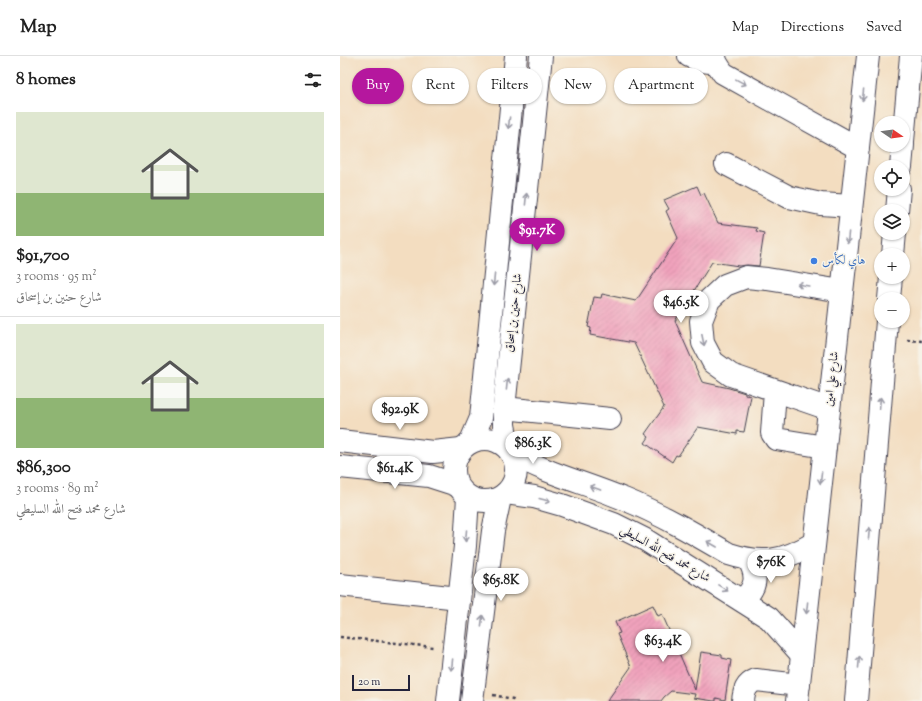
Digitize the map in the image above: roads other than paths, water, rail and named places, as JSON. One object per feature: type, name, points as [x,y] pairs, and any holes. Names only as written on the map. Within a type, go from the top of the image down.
[{"type":"street","name":"شارع حنين بن إسحاق","points":[[466,445],[481,418],[516,56]]},
{"type":"street","name":"شارع حنين بن إسحاق","points":[[510,452],[504,425],[504,408],[541,56]]},
{"type":"street","points":[[689,56],[701,61],[716,59],[723,73],[858,148]]},
{"type":"street","name":"شارع علي امين","points":[[798,693],[868,56]]},
{"type":"street","points":[[905,116],[911,56]]},
{"type":"street","points":[[726,164],[789,197],[821,204],[851,206]]},
{"type":"street","points":[[829,409],[731,375],[713,362],[703,343],[701,321],[709,300],[725,285],[746,277],[842,291]]},
{"type":"street","points":[[855,699],[886,328]]},
{"type":"street","points":[[775,391],[773,436],[776,439],[825,447]]},
{"type":"street","points":[[504,408],[610,419]]},
{"type":"street","points":[[340,441],[433,452],[466,445],[481,438],[492,439],[501,443],[510,452],[516,463],[516,474],[513,484],[503,496],[493,531],[472,701]]},
{"type":"street","points":[[448,701],[466,534],[462,491],[453,473],[455,461],[466,445]]},
{"type":"street","points":[[510,452],[551,473],[631,502],[670,520],[729,554],[748,559],[773,560],[797,553],[814,543]]},
{"type":"street","points":[[340,467],[429,476],[462,491],[478,501],[489,501],[503,496]]},
{"type":"street","name":"شارع محمد فتح الله السليطي","points":[[503,496],[520,494],[548,501],[589,514],[614,524],[644,539],[769,618],[802,655]]},
{"type":"street","points":[[742,600],[751,591],[755,578],[754,571],[748,559]]},
{"type":"street","points":[[340,585],[459,598]]},
{"type":"street","points":[[743,701],[746,688],[750,683],[756,680],[798,693]]},
{"type":"place","name":"هاي لكأس","points":[[814,261]]}]
